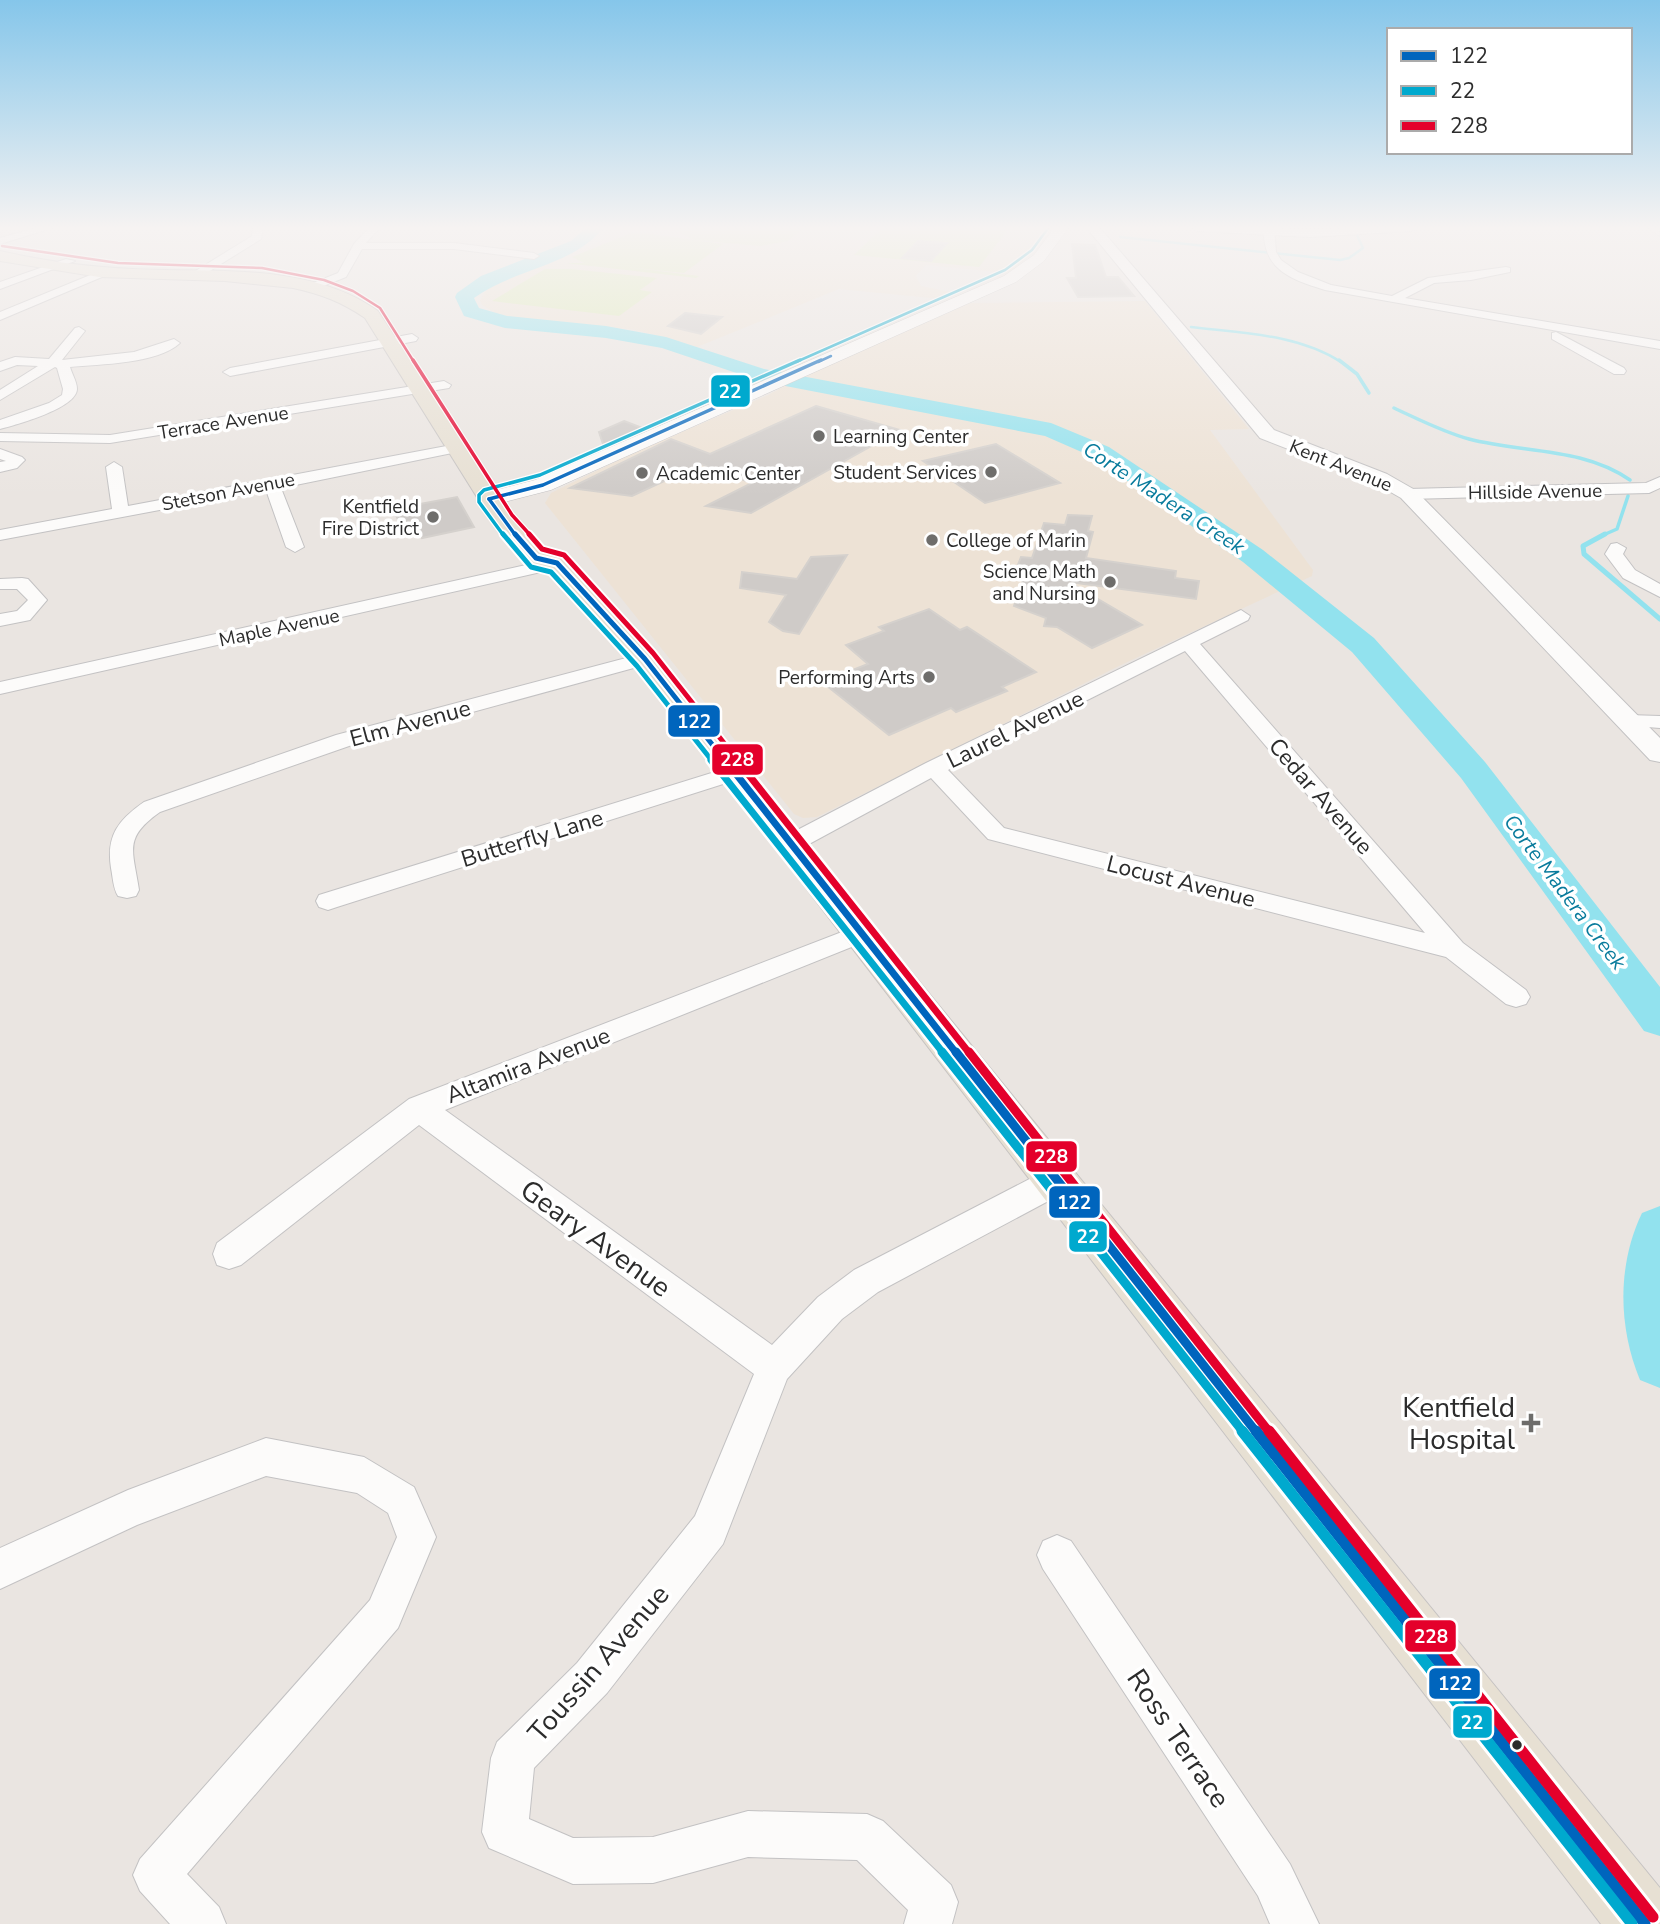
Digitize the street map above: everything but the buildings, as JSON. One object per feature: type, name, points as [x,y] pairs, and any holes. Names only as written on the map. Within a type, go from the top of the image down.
[{"type":"main road","points":[[373,317],[489,499],[521,543],[536,558],[557,563],[645,659],[1645,1924]]},
{"type":"main road","points":[[397,317],[559,553],[557,563]]},
{"type":"main road","points":[[489,499],[543,485],[922,317]]},
{"type":"street","name":"Kent Avenue","points":[[1167,317],[1266,434],[1380,478],[1408,494],[1660,754]]},
{"type":"street","points":[[1488,317],[1660,345]]},
{"type":"street","points":[[1540,326],[1619,372]]},
{"type":"street","points":[[0,396],[58,364],[79,331]]},
{"type":"street","points":[[230,372],[412,338]]},
{"type":"street","points":[[0,367],[15,361],[58,364],[136,356],[159,351],[174,343]]},
{"type":"street","points":[[0,425],[54,406],[68,397],[70,389],[58,364]]},
{"type":"street","name":"Terrace Avenue","points":[[0,438],[110,439],[444,385]]},
{"type":"street","name":"Stetson Avenue","points":[[0,535],[457,448]]},
{"type":"street","points":[[0,454],[17,460],[12,465],[0,467]]},
{"type":"street","points":[[114,467],[121,512]]},
{"type":"street","name":"Hillside Avenue","points":[[1408,494],[1649,488],[1660,482]]},
{"type":"street","points":[[271,483],[295,547]]},
{"type":"street","points":[[1617,548],[1614,554],[1629,574],[1660,592]]},
{"type":"street","name":"Maple Avenue","points":[[0,688],[557,563]]},
{"type":"street","points":[[0,584],[22,583],[38,600],[23,616],[0,620]]},
{"type":"street","name":"Laurel Avenue","points":[[790,844],[934,768],[1241,616]]},
{"type":"street","name":"Cedar Avenue","points":[[1188,642],[1454,950]]},
{"type":"street","name":"Elm Avenue","points":[[178,797],[344,740],[645,659]]},
{"type":"street","points":[[1628,721],[1660,722]]},
{"type":"street","name":"Locust Avenue","points":[[934,768],[996,834],[1454,950]]},
{"type":"street","name":"Butterfly Lane","points":[[328,901],[734,774]]},
{"type":"street","points":[[127,890],[121,847],[123,831],[135,818],[152,807],[178,797]]},
{"type":"street","name":"Altamira Avenue","points":[[229,1254],[419,1108],[860,934]]},
{"type":"street","points":[[1454,950],[1516,997]]},
{"type":"street","name":"Geary Avenue","points":[[419,1108],[774,1368]]},
{"type":"street","name":"Toussin Avenue","points":[[928,1924],[934,1902],[867,1837],[748,1834],[653,1860],[573,1861],[505,1832],[513,1758],[592,1678],[709,1530],[774,1368],[830,1308],[866,1281],[1056,1181]]},
{"type":"street","points":[[0,1569],[128,1508],[266,1457],[364,1476],[401,1500],[417,1537],[384,1614],[156,1875],[202,1924]]},
{"type":"street","name":"Ross Terrace","points":[[1057,1555],[1274,1880],[1294,1924]]},
{"type":"shaded area","points":[[510,317],[771,317],[697,347],[636,330]]},
{"type":"shaded area","name":"College of Marin","points":[[938,317],[1158,317],[1249,429],[1210,430],[1313,570],[1312,576],[1121,665],[817,817],[803,818],[794,814],[545,503],[551,493]]},
{"type":"waterway","name":"Corte Madera Creek","points":[[487,317],[505,322],[606,332],[666,343],[760,375],[1051,430],[1101,452],[1253,556],[1363,645],[1473,770],[1660,1019]]},
{"type":"waterway","points":[[1191,327],[1288,340],[1341,362]]},
{"type":"waterway","points":[[1339,360],[1357,374],[1369,393]]},
{"type":"waterway","points":[[1394,408],[1459,436],[1572,456],[1612,469],[1630,480]]},
{"type":"waterway","points":[[1603,535],[1617,529],[1628,496]]},
{"type":"waterway","points":[[1603,535],[1583,546],[1584,554],[1660,619]]},
{"type":"waterway","name":"Corte Madera Creek","points":[[1660,1229],[1650,1295],[1652,1328],[1660,1361]]},
{"type":"transit line","name":"228","points":[[386,317],[512,515],[542,549],[564,555],[653,653],[1653,1917]]},
{"type":"transit line","name":"22","points":[[899,317],[540,475],[484,490],[479,495],[479,502],[514,550],[531,567],[551,572],[637,666],[1632,1924]]},
{"type":"transit line","name":"122","points":[[489,499],[543,485],[831,356]]},
{"type":"transit line","name":"122","points":[[489,499],[521,543],[536,558],[557,563],[645,659],[1645,1924]]},
{"type":"place","name":"Learning Center","points":[[819,436]]},
{"type":"place","name":"Student Services","points":[[991,472]]},
{"type":"place","name":"Academic Center","points":[[642,473]]},
{"type":"place","name":"Kentfield Fire District","points":[[433,517]]},
{"type":"place","name":"College of Marin","points":[[932,540]]},
{"type":"place","name":"Science Math and Nursing","points":[[1110,582]]},
{"type":"place","name":"Performing Arts","points":[[929,677]]},
{"type":"place","name":"Kentfield Hospital","points":[[1531,1423]]}]
